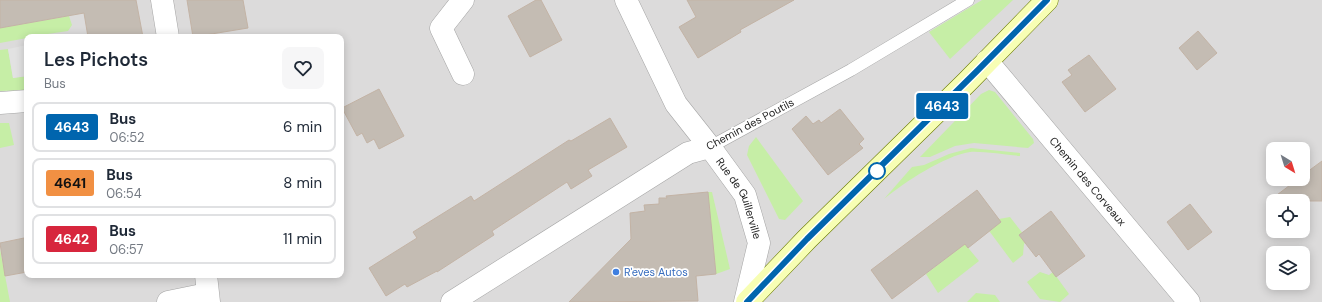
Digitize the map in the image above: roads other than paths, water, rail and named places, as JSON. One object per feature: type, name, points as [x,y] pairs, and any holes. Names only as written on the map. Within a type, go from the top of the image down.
[{"type":"main road","points":[[746,302],[807,239],[1047,0]]},
{"type":"street","points":[[162,0],[168,34]]},
{"type":"street","points":[[463,0],[441,28],[463,74]]},
{"type":"street","name":"Rue de Guillerville","points":[[626,0],[676,104],[710,147],[744,195],[759,243],[746,302]]},
{"type":"street","name":"Chemin des Corveaux","points":[[987,61],[1189,302]]},
{"type":"street","points":[[0,103],[24,101]]},
{"type":"street","name":"Chemin des Poutils","points":[[452,302],[688,153],[710,147]]},
{"type":"street","points":[[168,302],[207,290]]},
{"type":"lane","name":"Chemin des Poutils","points":[[710,147],[851,70],[968,0]]},
{"type":"place","name":"R'eves Autos","points":[[616,272]]}]
